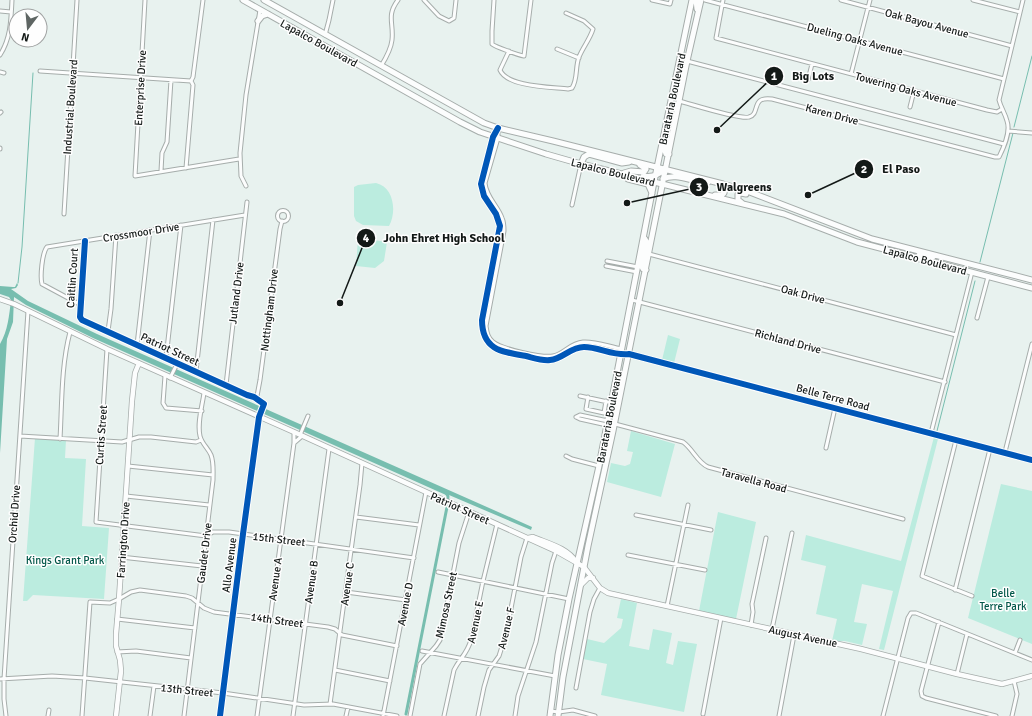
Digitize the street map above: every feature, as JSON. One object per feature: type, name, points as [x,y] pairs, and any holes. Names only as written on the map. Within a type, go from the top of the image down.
[{"type":"main road","name":"Lapalco Boulevard","points":[[243,0],[402,90],[474,129],[496,138],[581,164],[789,215],[848,240],[1032,288]]},
{"type":"main road","points":[[252,0],[254,6]]},
{"type":"main road","name":"Lapalco Boulevard","points":[[264,0],[484,123],[498,128],[718,183],[767,199],[872,239],[1030,279]]},
{"type":"main road","name":"Barataria Boulevard","points":[[558,714],[563,677],[584,567],[614,431],[654,228],[658,183],[656,176],[692,0]]},
{"type":"main road","points":[[696,0],[698,12]]},
{"type":"main road","name":"Barataria Boulevard","points":[[550,713],[569,599],[610,414],[609,402],[622,352],[652,195],[665,169],[701,0]]},
{"type":"main road","points":[[260,10],[264,4],[275,10],[281,10]]},
{"type":"main road","points":[[258,22],[262,16],[268,14]]},
{"type":"main road","points":[[315,29],[312,39],[326,36]]},
{"type":"main road","points":[[338,53],[343,45]]},
{"type":"main road","points":[[682,51],[687,61]]},
{"type":"main road","points":[[680,59],[686,69]]},
{"type":"main road","points":[[373,73],[374,62]]},
{"type":"main road","points":[[402,90],[407,80]]},
{"type":"main road","points":[[418,98],[422,89]]},
{"type":"main road","points":[[673,91],[679,101]]},
{"type":"main road","points":[[672,98],[678,108]]},
{"type":"main road","points":[[474,129],[483,128],[484,123]]},
{"type":"main road","points":[[665,130],[667,134],[665,152],[668,154]]},
{"type":"main road","points":[[581,164],[584,157],[589,154],[622,163],[634,162],[644,167],[646,171],[643,173],[634,171],[622,174],[625,178],[648,184],[652,195],[657,200],[652,222],[654,228]]},
{"type":"main road","points":[[592,166],[588,163],[590,158],[611,160]]},
{"type":"main road","points":[[628,172],[648,177],[656,176],[665,169]]},
{"type":"main road","points":[[658,183],[668,177],[688,179],[699,182],[712,182]]},
{"type":"main road","points":[[679,188],[676,186],[677,182],[688,179]]},
{"type":"main road","points":[[696,192],[722,195],[725,190],[718,183]]},
{"type":"main road","points":[[744,205],[738,200],[738,194],[741,193],[767,199]]},
{"type":"main road","points":[[644,238],[647,243],[642,267],[646,270]]},
{"type":"main road","points":[[920,259],[918,257],[921,255],[946,257]]},
{"type":"main road","points":[[637,269],[644,277]]},
{"type":"main road","points":[[962,270],[992,274],[994,274],[995,270]]},
{"type":"main road","points":[[1003,281],[1000,278],[1001,276],[1020,280],[1030,279]]},
{"type":"main road","points":[[610,414],[615,424]]},
{"type":"main road","points":[[608,423],[614,431]]},
{"type":"street","name":"Industrial Boulevard","points":[[64,214],[77,0]]},
{"type":"street","name":"Enterprise Drive","points":[[145,0],[135,176],[161,171]]},
{"type":"street","points":[[200,0],[201,12]]},
{"type":"street","points":[[186,168],[193,85],[191,81],[193,77],[203,0]]},
{"type":"street","points":[[326,36],[333,0]]},
{"type":"street","points":[[381,66],[392,44],[391,14],[398,0]]},
{"type":"street","points":[[424,0],[439,16],[449,21],[454,18],[456,0]]},
{"type":"street","points":[[494,0],[492,44],[496,48],[524,56],[531,0]]},
{"type":"street","points":[[652,0],[671,2]]},
{"type":"street","name":"Dueling Oaks Avenue","points":[[705,0],[1004,79]]},
{"type":"street","points":[[722,4],[723,0]]},
{"type":"street","name":"Oak Bayou Avenue","points":[[841,0],[1012,46]]},
{"type":"street","points":[[851,74],[870,0]]},
{"type":"street","points":[[973,0],[1020,12]]},
{"type":"street","points":[[687,61],[1004,144],[1008,131],[1008,121],[999,100],[1023,0]]},
{"type":"street","name":"Towering Oaks Avenue","points":[[722,4],[716,38],[987,110],[997,112],[1002,109]]},
{"type":"street","points":[[246,186],[240,176],[239,159],[246,95],[260,10]]},
{"type":"street","points":[[509,51],[501,67],[501,72],[504,76],[523,84],[568,89],[572,88],[579,58],[590,38],[593,29],[584,21],[566,13]]},
{"type":"street","points":[[0,55],[8,38]]},
{"type":"street","points":[[557,49],[579,58]]},
{"type":"street","points":[[808,80],[812,64]]},
{"type":"street","points":[[40,72],[191,81]]},
{"type":"street","points":[[171,80],[167,142],[162,153],[161,171],[239,159]]},
{"type":"street","points":[[910,107],[914,91]]},
{"type":"street","name":"Karen Drive","points":[[679,101],[738,117],[748,118],[752,116],[758,102],[762,99],[772,99],[995,157],[999,157],[1004,144]]},
{"type":"street","points":[[498,128],[485,183],[486,191],[502,217],[504,225],[486,326],[489,338],[494,343],[506,348],[547,357],[560,354],[572,344],[582,342],[590,342],[622,352]]},
{"type":"street","points":[[1008,131],[1032,132]]},
{"type":"street","points":[[572,205],[581,164]]},
{"type":"street","name":"Jutland Drive","points":[[226,385],[247,202]]},
{"type":"street","name":"Crossmoor Drive","points":[[81,305],[43,286],[41,281],[44,255],[46,248],[49,246],[245,215]]},
{"type":"street","points":[[196,371],[213,220]]},
{"type":"street","name":"Nottingham Drive","points":[[254,397],[257,396],[258,393],[282,221]]},
{"type":"street","points":[[166,358],[181,225]]},
{"type":"street","points":[[137,345],[150,230]]},
{"type":"street","points":[[108,331],[116,235]]},
{"type":"street","name":"Caitlin Court","points":[[80,317],[85,241]]},
{"type":"street","name":"Oak Drive","points":[[649,254],[956,335]]},
{"type":"street","points":[[607,261],[637,269]]},
{"type":"street","points":[[606,266],[637,269]]},
{"type":"street","points":[[931,433],[972,272]]},
{"type":"street","points":[[977,318],[988,277]]},
{"type":"street","name":"Patriot Street","points":[[0,299],[106,349],[204,393],[260,416],[329,449],[556,551],[584,567]]},
{"type":"street","name":"Richland Drive","points":[[632,300],[945,382]]},
{"type":"street","name":"Orchid Drive","points":[[6,716],[2,679],[28,311]]},
{"type":"street","name":"Patriot Street","points":[[80,317],[82,320],[166,358],[176,365],[196,371],[247,396],[254,397]]},
{"type":"street","points":[[60,439],[66,346],[70,332]]},
{"type":"street","points":[[1005,452],[1032,344]]},
{"type":"street","name":"Curtis Street","points":[[96,522],[106,349]]},
{"type":"street","name":"Belle Terre Road","points":[[622,352],[1032,460]]},
{"type":"street","name":"Farrington Drive","points":[[116,716],[120,682],[120,660],[117,652],[116,640],[123,526],[134,376],[139,363]]},
{"type":"street","points":[[176,365],[169,376],[163,402],[166,408],[202,411]]},
{"type":"street","name":"Gaudet Drive","points":[[184,716],[213,475],[211,455],[201,440],[199,427],[204,393]]},
{"type":"street","points":[[580,396],[588,397],[609,402],[604,413],[586,409],[588,397]]},
{"type":"street","name":"Allo Avenue","points":[[220,716],[243,534],[260,416],[264,404],[254,397]]},
{"type":"street","points":[[826,448],[835,408]]},
{"type":"street","points":[[580,415],[608,423],[580,419],[576,417],[580,415]]},
{"type":"street","points":[[294,443],[301,435],[308,416]]},
{"type":"street","name":"Taravella Road","points":[[615,424],[683,442],[689,446],[708,468],[903,519]]},
{"type":"street","name":"Avenue A","points":[[257,716],[294,443],[294,432]]},
{"type":"street","points":[[20,436],[100,442],[122,442],[151,437],[196,442],[201,440]]},
{"type":"street","points":[[956,440],[922,576],[972,596]]},
{"type":"street","name":"Avenue B","points":[[293,716],[329,449]]},
{"type":"street","points":[[955,590],[990,449]]},
{"type":"street","points":[[566,456],[599,466]]},
{"type":"street","name":"Avenue C","points":[[330,704],[362,463]]},
{"type":"street","points":[[128,466],[181,470],[213,475]]},
{"type":"street","name":"Avenue D","points":[[383,715],[426,492]]},
{"type":"street","points":[[126,496],[210,505]]},
{"type":"street","points":[[667,606],[688,505]]},
{"type":"street","name":"Mimosa Street","points":[[410,716],[420,664],[440,640],[459,543],[469,512]]},
{"type":"street","points":[[636,515],[711,530]]},
{"type":"street","points":[[356,517],[419,524]]},
{"type":"street","name":"15th Street","points":[[96,522],[206,536],[214,532],[243,534],[414,558]]},
{"type":"street","name":"Avenue E","points":[[444,716],[454,670],[469,649],[483,581],[497,524]]},
{"type":"street","points":[[772,629],[792,533]]},
{"type":"street","name":"Patriot Street","points":[[527,538],[533,537],[572,555],[577,563]]},
{"type":"street","name":"Avenue F","points":[[478,716],[484,688],[490,670],[499,656],[506,634],[521,557],[527,538]]},
{"type":"street","points":[[751,625],[753,612],[752,604],[766,538]]},
{"type":"street","points":[[568,553],[574,553],[581,548]]},
{"type":"street","points":[[515,716],[518,696],[536,642],[552,563],[556,551]]},
{"type":"street","points":[[628,555],[705,570]]},
{"type":"street","points":[[121,557],[202,566]]},
{"type":"street","points":[[576,688],[590,612],[594,599],[600,588],[584,567]]},
{"type":"street","points":[[438,572],[569,599]]},
{"type":"street","points":[[581,585],[588,578],[593,578]]},
{"type":"street","name":"August Avenue","points":[[600,588],[608,593],[861,649],[1002,684],[1032,676]]},
{"type":"street","name":"14th Street","points":[[85,678],[90,602],[110,603],[131,592],[140,590],[186,596],[192,598],[204,608],[214,612],[328,627],[335,629],[340,634],[397,646]]},
{"type":"street","points":[[346,592],[406,600]]},
{"type":"street","points":[[883,716],[908,618],[911,613],[916,613],[1032,660]]},
{"type":"street","points":[[703,714],[721,618]]},
{"type":"street","points":[[117,619],[194,628]]},
{"type":"street","points":[[939,622],[921,691],[922,696],[996,716]]},
{"type":"street","points":[[779,716],[794,634]]},
{"type":"street","points":[[957,674],[967,634]]},
{"type":"street","points":[[1015,653],[1020,640]]},
{"type":"street","points":[[117,652],[136,651],[191,658]]},
{"type":"street","points":[[422,651],[555,676]]},
{"type":"street","points":[[335,670],[390,681]]},
{"type":"street","name":"13th Street","points":[[2,679],[58,676],[85,678],[223,693],[312,705],[330,704],[383,715],[397,716]]},
{"type":"street","points":[[82,716],[85,678]]},
{"type":"street","points":[[1012,716],[1017,694],[1014,680]]},
{"type":"street","points":[[150,716],[154,686]]},
{"type":"street","points":[[346,716],[348,707]]},
{"type":"street","points":[[48,716],[49,710]]},
{"type":"street","points":[[550,713],[558,714],[573,710],[595,716]]},
{"type":"green space","points":[[376,183],[387,189],[392,201],[393,214],[389,226],[363,225],[356,221],[354,216],[354,187],[358,185]]},
{"type":"green space","points":[[360,238],[387,242],[384,261],[375,268],[356,266],[358,239]]},
{"type":"green space","points":[[668,335],[680,339],[674,363],[662,360]]},
{"type":"green space","points":[[631,431],[675,444],[661,497],[607,482],[611,463],[625,466],[630,464],[633,452],[627,451]]},
{"type":"green space","points":[[934,437],[938,439],[884,650],[879,649],[893,591],[862,584],[854,622],[867,624],[862,645],[845,641],[832,641],[837,619],[816,614],[826,566],[801,560],[806,535],[901,561]]},
{"type":"green space","name":"Kings Grant Park","points":[[35,438],[66,440],[65,458],[86,459],[82,526],[109,528],[104,599],[33,595],[27,601],[23,601]]},
{"type":"green space","name":"Belle Terre Park","points":[[1001,484],[1032,491],[1032,644],[968,618]]},
{"type":"green space","points":[[718,512],[756,522],[736,619],[699,611]]},
{"type":"green space","points":[[621,599],[637,603],[629,646],[649,650],[653,629],[672,633],[666,663],[673,665],[678,641],[697,644],[684,712],[601,695],[607,664],[583,659],[587,639],[604,643],[621,628],[623,619],[617,618]]},
{"type":"shaded area","points":[[17,283],[18,285],[16,288],[11,289],[28,301],[97,334],[532,527],[531,530],[446,495],[93,338],[26,305],[14,297],[13,322],[7,339],[0,453],[0,344],[3,339],[9,317],[11,300],[9,297],[0,294],[0,286],[15,287]]},
{"type":"waterway","points":[[1014,127],[1032,56]]},
{"type":"waterway","points":[[18,283],[22,247],[33,73]]},
{"type":"waterway","points":[[980,262],[1013,133]]},
{"type":"waterway","points":[[937,431],[975,281]]},
{"type":"waterway","points":[[406,714],[447,507],[448,496],[446,493]]},
{"type":"cycle path","points":[[498,128],[493,137],[481,184],[484,196],[496,214],[500,226],[482,320],[486,338],[495,348],[509,353],[544,360],[559,358],[575,349],[584,347],[595,348],[617,354],[629,354],[1032,460]]},
{"type":"cycle path","points":[[85,241],[80,317],[82,320],[254,397],[264,404],[259,417],[220,716]]},
{"type":"place","name":"Big Lots","points":[[717,130]]},
{"type":"place","name":"El Paso","points":[[808,195]]},
{"type":"place","name":"Walgreens","points":[[627,203]]},
{"type":"place","name":"John Ehret High School","points":[[340,303]]}]
